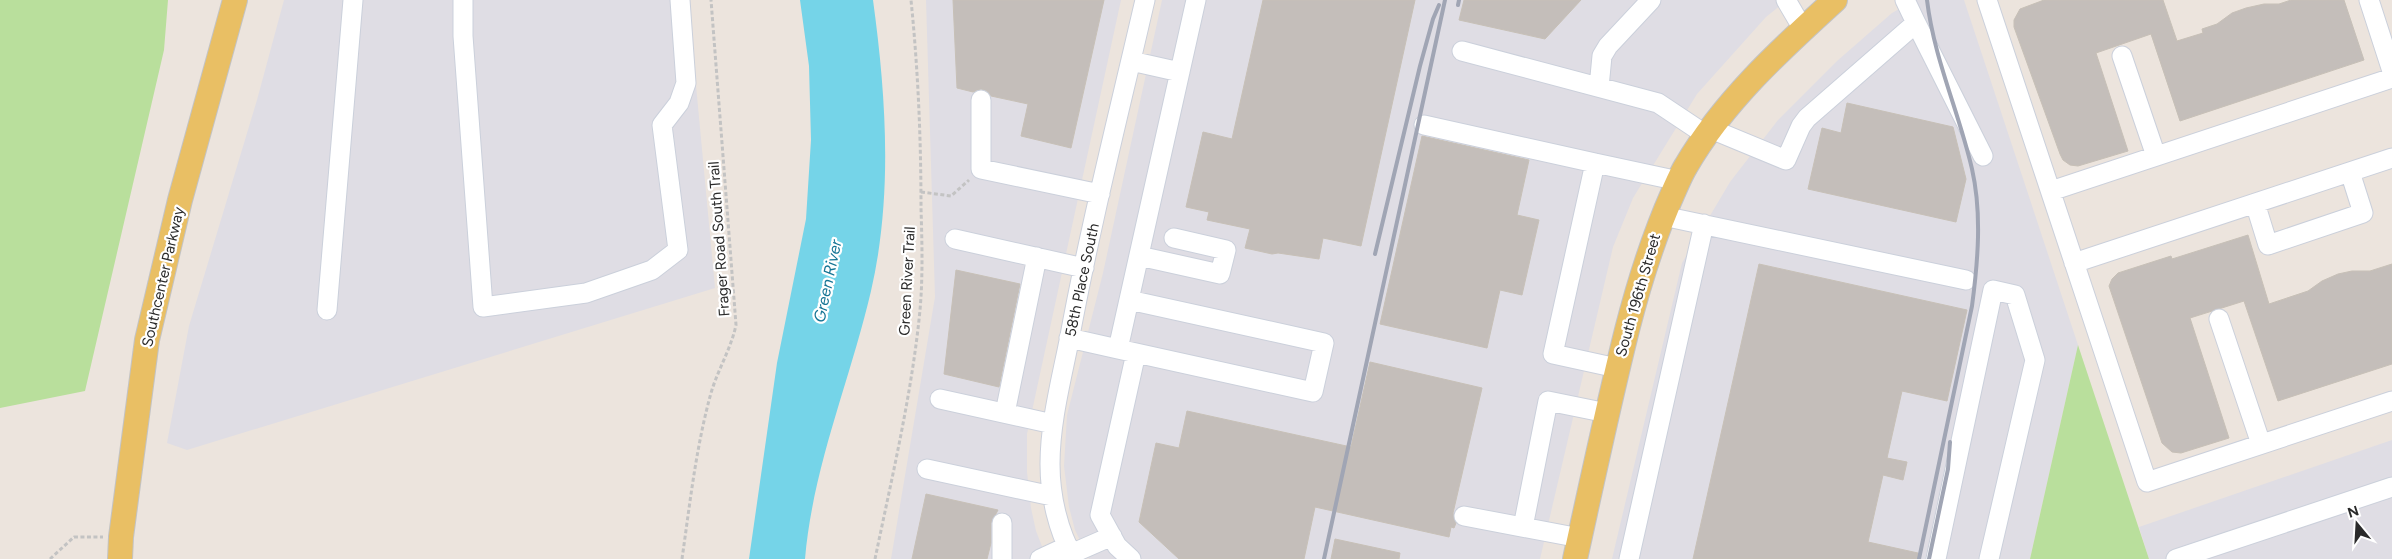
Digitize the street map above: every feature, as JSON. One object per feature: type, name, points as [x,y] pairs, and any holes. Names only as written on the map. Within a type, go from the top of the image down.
[{"type":"main road","name":"Southcenter Parkway","points":[[121,548],[148,340],[180,200],[235,0]]},
{"type":"main road","name":"South 196th Street","points":[[1578,549],[1617,368],[1640,277],[1663,216],[1685,168],[1708,132],[1738,96],[1803,29],[1835,0]]},
{"type":"street","points":[[327,310],[353,0]]},
{"type":"street","points":[[463,0],[463,46],[483,307],[586,293],[652,270],[678,250],[662,126],[679,103],[686,82],[680,0]]},
{"type":"street","name":"58th Place South","points":[[1071,553],[1060,525],[1052,496],[1050,464],[1054,424],[1069,338],[1144,0]]},
{"type":"street","points":[[1131,559],[1117,546],[1100,515],[1127,351],[1129,300],[1196,0]]},
{"type":"street","points":[[1599,87],[1602,56],[1608,46],[1651,0]]},
{"type":"street","points":[[1786,0],[1803,29]]},
{"type":"street","points":[[1904,0],[1983,156]]},
{"type":"street","points":[[1987,0],[2147,482],[2392,401]]},
{"type":"street","points":[[2369,0],[2392,71]]},
{"type":"street","points":[[1462,51],[1658,103],[1708,132],[1786,160],[1801,126],[1807,118],[1916,24]]},
{"type":"street","points":[[2122,56],[2156,156]]},
{"type":"street","points":[[1131,61],[1180,72]]},
{"type":"street","points":[[2050,191],[2392,78]]},
{"type":"street","points":[[981,100],[981,169],[1100,194]]},
{"type":"street","points":[[1424,125],[1679,181]]},
{"type":"street","points":[[2074,263],[2392,158]]},
{"type":"street","points":[[1595,163],[1553,354],[1617,368]]},
{"type":"street","points":[[2255,203],[2268,245],[2363,213],[2350,172]]},
{"type":"street","points":[[1663,216],[1966,280]]},
{"type":"street","points":[[1629,559],[1704,224]]},
{"type":"street","points":[[1139,256],[1220,274],[1226,250],[1174,238]]},
{"type":"street","points":[[955,239],[1084,268]]},
{"type":"street","points":[[1005,413],[1037,257]]},
{"type":"street","points":[[1936,559],[1993,290],[2015,295],[2035,360],[1989,559]]},
{"type":"street","points":[[1069,338],[1313,392],[1324,343],[1129,300]]},
{"type":"street","points":[[2219,319],[2261,444]]},
{"type":"street","points":[[940,399],[1054,424]]},
{"type":"street","points":[[1523,527],[1548,401],[1607,413]]},
{"type":"street","points":[[927,469],[1052,496]]},
{"type":"street","points":[[2176,559],[2392,487]]},
{"type":"street","points":[[1464,516],[1523,527],[1578,549]]},
{"type":"street","points":[[1002,523],[1002,559]]},
{"type":"street","points":[[1040,559],[1071,553],[1112,536]]},
{"type":"path","name":"Frager Road South Trail","points":[[682,559],[697,449],[712,390],[732,343],[736,325],[711,0]]},
{"type":"path","name":"Green River Trail","points":[[875,559],[902,429],[918,329],[922,274],[916,50],[911,0]]},
{"type":"path","points":[[921,192],[951,196],[981,169]]},
{"type":"path","points":[[50,559],[74,537],[121,548]]},
{"type":"shaded area","points":[[284,0],[688,0],[715,288],[187,450],[167,443],[189,326],[257,100]]},
{"type":"shaded area","points":[[926,0],[1121,0],[1027,434],[1027,472],[1031,508],[1036,531],[1047,559],[891,559],[935,297]]},
{"type":"shaded area","points":[[1162,0],[1787,0],[1766,17],[1697,94],[1633,198],[1613,247],[1540,559],[1089,559],[1075,530],[1069,507],[1064,466],[1067,415],[1103,273]]},
{"type":"shaded area","points":[[1915,0],[1964,0],[2078,345],[2030,559],[1612,559],[1682,263],[1730,182],[1778,120],[1837,61],[1892,13]]},
{"type":"shaded area","points":[[2392,440],[2392,559],[2149,559],[2139,527]]},
{"type":"green space","points":[[0,0],[168,0],[164,50],[85,391],[0,408]]},
{"type":"green space","points":[[2078,345],[2149,559],[2030,559]]},
{"type":"water","name":"Green River","points":[[800,0],[873,0],[884,109],[885,182],[882,219],[871,291],[824,457],[809,524],[805,559],[749,559],[777,363],[806,219],[811,140],[809,66]]},
{"type":"building","points":[[953,0],[1104,0],[1071,148],[1021,136],[1028,104],[991,96],[987,91],[981,89],[973,92],[957,88]]},
{"type":"building","points":[[1263,0],[1415,0],[1361,246],[1323,238],[1319,259],[1278,253],[1272,254],[1245,248],[1250,229],[1207,220],[1209,212],[1186,207],[1203,132],[1232,139]]},
{"type":"building","points":[[1464,0],[1581,0],[1545,39],[1459,20]]},
{"type":"building","points":[[2044,0],[2163,0],[2177,41],[2203,33],[2202,29],[2217,24],[2232,13],[2246,8],[2264,4],[2279,4],[2291,0],[2344,0],[2364,60],[2180,121],[2151,34],[2096,53],[2128,151],[2078,166],[2070,165],[2063,160],[2060,154],[2014,27],[2014,20],[2020,9]]},
{"type":"building","points":[[1847,103],[1953,127],[1966,179],[1956,222],[1808,189],[1822,128],[1841,133]]},
{"type":"building","points":[[1422,136],[1529,160],[1517,215],[1539,220],[1522,295],[1500,290],[1487,348],[1380,324]]},
{"type":"building","points":[[2248,235],[2269,304],[2308,291],[2322,281],[2338,274],[2352,271],[2370,271],[2392,264],[2392,364],[2278,401],[2244,301],[2190,318],[2229,438],[2181,453],[2172,452],[2162,443],[2109,286],[2112,279],[2118,273],[2171,256],[2172,259]]},
{"type":"building","points":[[1759,264],[1967,310],[1947,401],[1902,391],[1887,458],[1907,462],[1903,480],[1883,475],[1868,542],[1918,553],[1918,559],[1693,559]]},
{"type":"building","points":[[956,270],[1020,284],[999,387],[944,374]]},
{"type":"building","points":[[1370,362],[1482,388],[1453,513],[1456,523],[1454,528],[1451,527],[1449,537],[1315,507],[1304,559],[1179,559],[1139,522],[1156,443],[1179,448],[1187,411],[1351,447]]},
{"type":"building","points":[[926,494],[998,510],[991,523],[991,543],[987,559],[912,559]]},
{"type":"building","points":[[1335,539],[1400,553],[1399,559],[1331,559]]},
{"type":"railway","points":[[1324,559],[1445,0]]},
{"type":"railway","points":[[1458,5],[1459,0]]},
{"type":"railway","points":[[1919,559],[1972,306],[1978,237],[1977,203],[1972,169],[1935,43],[1927,0]]},
{"type":"railway","points":[[1375,254],[1420,66],[1433,19],[1439,5]]},
{"type":"railway","points":[[1929,559],[1948,469],[1950,442]]}]
